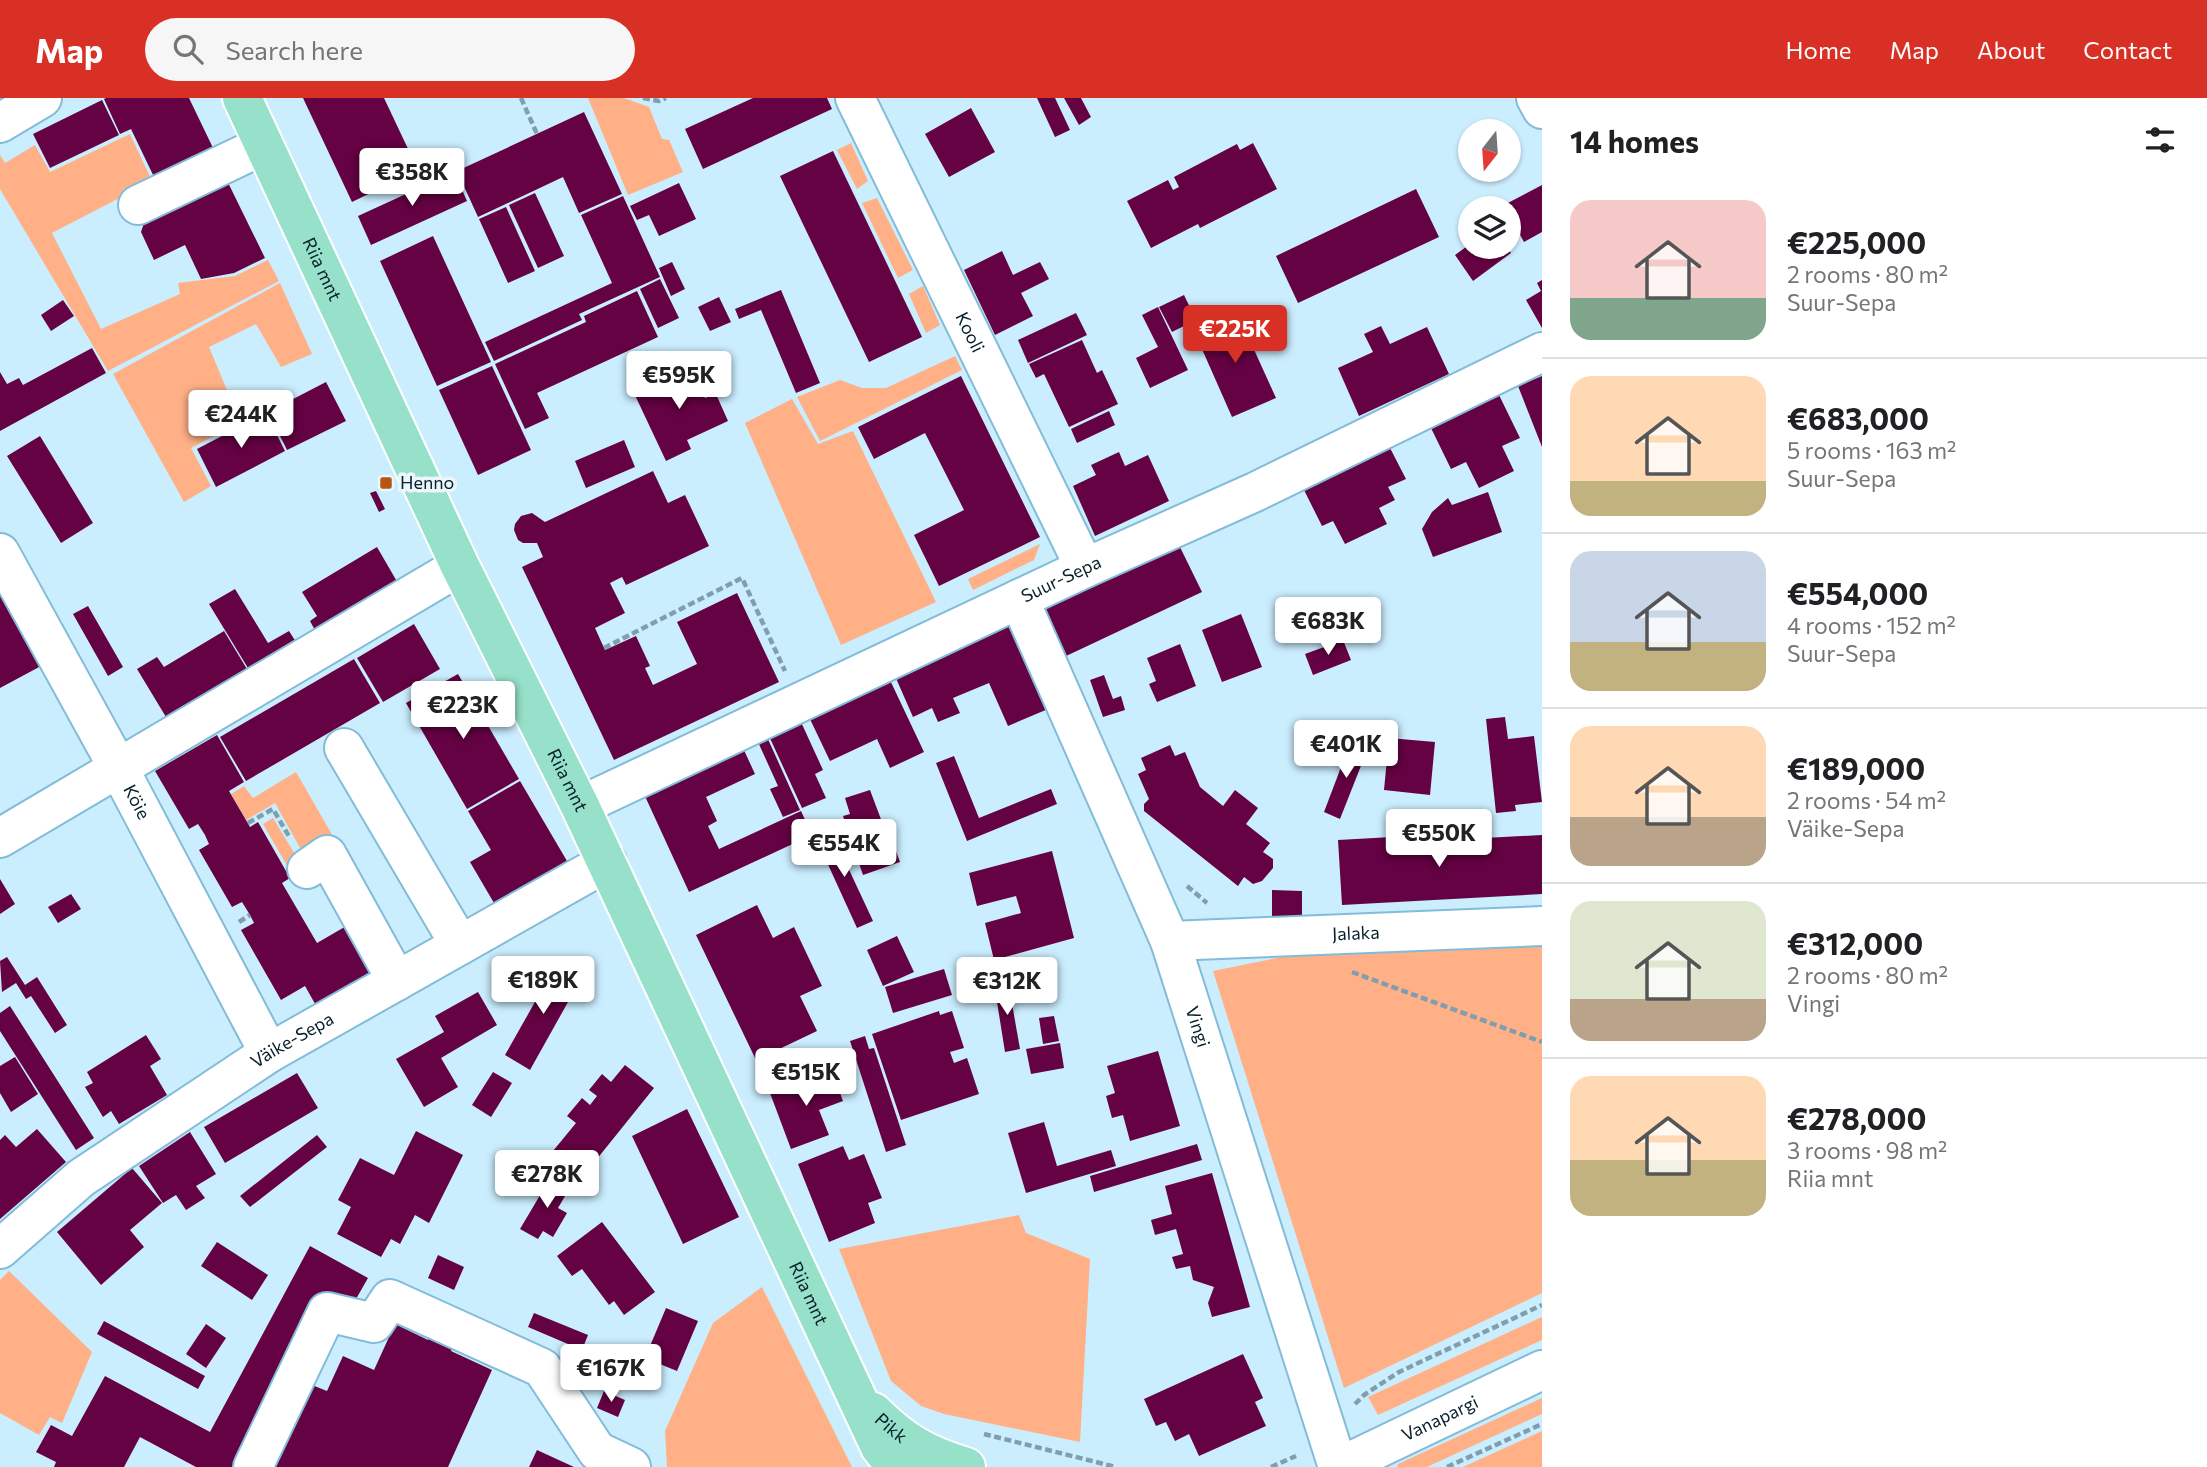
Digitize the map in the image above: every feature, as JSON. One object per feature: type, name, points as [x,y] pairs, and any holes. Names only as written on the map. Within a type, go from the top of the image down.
[{"type":"main road","name":"Riia mnt","points":[[242,98],[460,566],[607,862],[880,1447],[892,1465]]},
{"type":"main road","name":"Pikk","points":[[859,1399],[910,1445],[934,1457],[971,1449]]},
{"type":"street","points":[[0,123],[42,98]]},
{"type":"street","name":"Kooli","points":[[855,98],[1085,568]]},
{"type":"street","points":[[1536,98],[1542,109]]},
{"type":"street","points":[[138,205],[264,145]]},
{"type":"street","name":"Suur-Sepa","points":[[580,806],[1085,568],[1255,492],[1494,378],[1542,352]]},
{"type":"street","name":"Köie","points":[[0,553],[270,1053]]},
{"type":"street","points":[[0,838],[460,566]]},
{"type":"street","name":"Vingi","points":[[1019,599],[1170,941],[1334,1456]]},
{"type":"street","points":[[344,748],[460,945]]},
{"type":"street","points":[[307,869],[327,855],[397,981]]},
{"type":"street","name":"Väike-Sepa","points":[[0,1249],[81,1178],[270,1053],[607,862]]},
{"type":"street","name":"Jalaka","points":[[1170,941],[1542,926]]},
{"type":"street","points":[[253,1467],[327,1312],[374,1323],[390,1299],[542,1368],[597,1451],[631,1467]]},
{"type":"street","name":"Vanapargi","points":[[1334,1456],[1370,1459],[1542,1370]]},
{"type":"path","points":[[521,98],[537,134]]},
{"type":"path","points":[[643,98],[659,101],[666,98]]},
{"type":"path","points":[[604,648],[742,578],[790,682]]},
{"type":"path","points":[[248,823],[273,809],[307,869]]},
{"type":"path","points":[[1180,880],[1208,905]]},
{"type":"path","points":[[1341,967],[1542,1042]]},
{"type":"path","points":[[1272,1467],[1297,1455],[1334,1456],[1364,1395],[1399,1372],[1542,1305]]},
{"type":"path","points":[[1447,1467],[1542,1423]]},
{"type":"path","points":[[971,1449],[1115,1467]]},
{"type":"shaded area","points":[[588,98],[624,98],[649,107],[662,139],[669,140],[683,172],[628,195]]},
{"type":"shaded area","points":[[130,134],[152,181],[52,233],[101,329],[180,294],[178,283],[235,276],[268,260],[279,281],[108,371],[0,189],[0,155],[5,163],[35,145],[50,172]]},
{"type":"shaded area","points":[[851,143],[868,181],[857,189],[837,150]]},
{"type":"shaded area","points":[[877,198],[913,270],[898,278],[862,203]]},
{"type":"shaded area","points":[[280,283],[312,354],[281,367],[256,324],[209,347],[234,407],[257,400],[263,410],[191,448],[211,486],[184,502],[113,374]]},
{"type":"shaded area","points":[[923,286],[940,325],[926,333],[909,294]]},
{"type":"shaded area","points":[[955,356],[962,370],[820,441],[797,397],[840,380],[862,388],[886,388]]},
{"type":"shaded area","points":[[792,399],[818,444],[853,431],[936,602],[841,645],[745,423]]},
{"type":"shaded area","points":[[1040,544],[1034,560],[973,590],[968,579]]},
{"type":"shaded area","points":[[296,772],[334,838],[304,855],[275,803],[246,820],[231,794],[244,786],[253,798]]},
{"type":"shaded area","points":[[273,818],[305,871],[293,876],[263,824]]},
{"type":"shaded area","points":[[1542,942],[1542,1293],[1344,1388],[1213,971],[1325,948]]},
{"type":"shaded area","points":[[1019,1215],[1026,1233],[1090,1259],[1080,1442],[944,1414],[921,1406],[891,1381],[839,1249]]},
{"type":"shaded area","points":[[9,1271],[92,1352],[62,1423],[50,1417],[39,1435],[0,1413],[0,1280]]},
{"type":"shaded area","points":[[762,1287],[852,1467],[667,1467],[665,1431],[713,1323]]},
{"type":"shaded area","points":[[1542,1317],[1542,1340],[1378,1415],[1368,1397]]},
{"type":"shaded area","points":[[1542,1398],[1542,1414],[1427,1467],[1397,1467],[1398,1464]]},
{"type":"shaded area","points":[[1542,1431],[1542,1467],[1463,1467]]},
{"type":"building","points":[[189,98],[214,150],[155,179],[131,129],[120,134],[104,99]]},
{"type":"building","points":[[303,98],[384,98],[418,170],[352,202]]},
{"type":"building","points":[[753,98],[827,98],[832,109],[703,169],[685,129]]},
{"type":"building","points":[[1037,98],[1055,98],[1070,130],[1055,137]]},
{"type":"building","points":[[1064,98],[1081,98],[1091,117],[1079,125]]},
{"type":"building","points":[[102,100],[119,135],[50,168],[33,134]]},
{"type":"building","points":[[971,108],[995,152],[949,177],[925,134]]},
{"type":"building","points":[[584,112],[622,194],[579,213],[563,177],[478,217],[457,171]]},
{"type":"building","points":[[1253,143],[1277,189],[1200,228],[1198,224],[1151,248],[1127,201],[1168,180],[1173,190],[1179,187],[1174,177],[1237,144],[1240,150]]},
{"type":"building","points":[[833,151],[922,337],[869,362],[780,176]]},
{"type":"building","points":[[215,156],[265,258],[234,273],[201,279],[185,245],[154,260],[141,232],[146,217]]},
{"type":"building","points":[[454,172],[467,201],[371,245],[358,216]]},
{"type":"building","points":[[679,183],[696,219],[659,236],[649,215],[637,220],[630,206]]},
{"type":"building","points":[[1542,185],[1542,232],[1524,242],[1521,237],[1521,196]]},
{"type":"building","points":[[1416,189],[1439,237],[1298,303],[1276,256]]},
{"type":"building","points":[[535,193],[564,256],[538,268],[509,205]]},
{"type":"building","points":[[623,196],[660,277],[579,314],[582,320],[494,361],[485,342],[612,283],[581,215]]},
{"type":"building","points":[[506,207],[535,271],[508,283],[479,219]]},
{"type":"building","points":[[433,236],[491,362],[437,386],[380,261]]},
{"type":"building","points":[[1002,251],[1013,275],[1040,262],[1049,279],[1021,293],[1033,316],[995,335],[964,270]]},
{"type":"building","points":[[1458,253],[1458,259],[1503,259],[1473,281],[1455,255]]},
{"type":"building","points":[[672,262],[685,289],[671,296],[659,268]]},
{"type":"building","points":[[660,279],[679,318],[658,328],[640,289]]},
{"type":"building","points":[[1542,280],[1542,328],[1526,300],[1541,291],[1537,283]]},
{"type":"building","points":[[781,290],[820,383],[796,393],[761,310],[739,319],[735,309]]},
{"type":"building","points":[[637,291],[658,337],[537,393],[549,418],[525,429],[495,364],[586,322],[584,316]]},
{"type":"building","points":[[1184,295],[1196,320],[1172,332],[1159,307]]},
{"type":"building","points":[[719,297],[731,322],[710,331],[698,307]]},
{"type":"building","points":[[63,300],[74,316],[51,331],[41,315]]},
{"type":"building","points":[[1158,307],[1188,370],[1150,388],[1136,358],[1158,347],[1142,315]]},
{"type":"building","points":[[1237,312],[1276,398],[1232,417],[1194,331]]},
{"type":"building","points":[[1076,313],[1087,335],[1028,363],[1018,340]]},
{"type":"building","points":[[1381,326],[1390,344],[1427,327],[1449,374],[1359,416],[1338,368],[1373,352],[1364,334]]},
{"type":"building","points":[[1082,340],[1097,373],[1102,370],[1118,404],[1069,427],[1044,374],[1036,378],[1029,364]]},
{"type":"building","points":[[92,348],[106,373],[0,431],[0,372],[7,384],[19,378],[23,385]]},
{"type":"building","points":[[690,365],[705,398],[716,394],[728,421],[687,440],[691,449],[666,461],[633,391]]},
{"type":"building","points":[[492,366],[531,450],[478,475],[439,390]]},
{"type":"building","points":[[961,376],[1040,537],[939,586],[914,535],[964,510],[925,433],[874,459],[858,427]]},
{"type":"building","points":[[1542,376],[1542,447],[1518,386]]},
{"type":"building","points":[[326,382],[346,421],[287,450],[268,412]]},
{"type":"building","points":[[1499,395],[1520,438],[1502,446],[1514,471],[1479,488],[1466,462],[1451,469],[1431,428]]},
{"type":"building","points":[[1109,411],[1115,425],[1077,443],[1071,429]]},
{"type":"building","points":[[266,413],[285,451],[216,487],[197,449]]},
{"type":"building","points":[[40,436],[93,523],[61,543],[7,456]]},
{"type":"building","points":[[624,440],[635,467],[586,488],[575,461]]},
{"type":"building","points":[[1390,448],[1406,479],[1388,487],[1395,500],[1379,508],[1387,524],[1345,544],[1333,521],[1322,526],[1304,490]]},
{"type":"building","points":[[1119,452],[1125,466],[1148,455],[1169,501],[1095,536],[1073,486],[1096,475],[1091,465]]},
{"type":"building","points":[[653,471],[668,503],[685,495],[709,546],[626,585],[622,577],[610,583],[625,613],[595,628],[605,650],[636,636],[650,666],[645,668],[653,685],[697,664],[677,622],[737,593],[779,682],[614,760],[522,567],[543,557],[537,543],[523,543],[518,540],[514,530],[521,516],[532,513],[545,522]]},
{"type":"building","points":[[376,491],[385,509],[379,512],[370,493]]},
{"type":"building","points":[[1488,492],[1502,532],[1433,557],[1422,529],[1432,512],[1448,498],[1452,505]]},
{"type":"building","points":[[1179,545],[1202,592],[1064,657],[1042,610]]},
{"type":"building","points":[[377,547],[399,585],[317,634],[310,621],[317,616],[302,592]]},
{"type":"building","points":[[0,588],[41,666],[0,688]]},
{"type":"building","points":[[235,589],[268,643],[289,631],[298,645],[251,673],[209,604]]},
{"type":"building","points":[[88,606],[123,667],[108,676],[73,614]]},
{"type":"building","points":[[1241,614],[1262,667],[1222,682],[1202,630]]},
{"type":"building","points":[[414,624],[440,669],[383,702],[357,658]]},
{"type":"building","points":[[1012,625],[1048,709],[1008,726],[989,683],[953,698],[960,713],[938,722],[932,708],[913,717],[895,676]]},
{"type":"building","points":[[224,631],[250,674],[169,722],[137,669],[157,657],[164,667]]},
{"type":"building","points":[[1343,640],[1351,660],[1313,675],[1305,654]]},
{"type":"building","points":[[1180,644],[1196,686],[1157,702],[1149,684],[1156,681],[1147,658]]},
{"type":"building","points":[[354,659],[380,703],[246,781],[220,737]]},
{"type":"building","points":[[458,674],[519,779],[467,809],[406,703]]},
{"type":"building","points":[[1104,675],[1113,699],[1121,696],[1125,710],[1103,717],[1090,680]]},
{"type":"building","points":[[889,678],[924,752],[890,768],[877,739],[830,761],[809,717]]},
{"type":"building","points":[[1505,717],[1508,739],[1534,736],[1542,802],[1515,805],[1516,811],[1496,813],[1486,719]]},
{"type":"building","points":[[801,722],[823,770],[815,774],[826,798],[802,808],[769,736]]},
{"type":"building","points":[[217,735],[244,782],[229,791],[250,827],[258,822],[290,878],[282,883],[317,943],[348,925],[377,975],[318,1009],[305,986],[281,1000],[241,930],[254,923],[250,915],[242,902],[232,907],[199,850],[209,844],[205,835],[198,824],[189,829],[155,771]]},
{"type":"building","points":[[767,737],[800,810],[783,817],[770,789],[778,786],[758,742]]},
{"type":"building","points":[[1389,738],[1435,742],[1430,795],[1384,790]]},
{"type":"building","points":[[1351,741],[1368,748],[1340,819],[1324,812]]},
{"type":"building","points":[[1170,745],[1175,756],[1185,752],[1200,787],[1223,806],[1235,790],[1258,808],[1246,824],[1270,843],[1263,852],[1273,859],[1273,868],[1262,881],[1253,884],[1244,877],[1238,886],[1144,811],[1144,804],[1149,799],[1138,774],[1146,770],[1141,758]]},
{"type":"building","points":[[743,748],[755,774],[706,797],[717,821],[708,826],[719,849],[801,811],[812,835],[689,892],[644,794]]},
{"type":"building","points":[[954,756],[979,818],[1051,789],[1057,804],[967,841],[936,763]]},
{"type":"building","points":[[520,781],[567,861],[494,903],[470,862],[491,850],[468,811]]},
{"type":"building","points":[[870,790],[900,862],[863,875],[843,816],[850,814],[845,798]]},
{"type":"building","points":[[830,829],[873,921],[857,928],[815,836]]},
{"type":"building","points":[[1542,835],[1542,894],[1342,905],[1338,840],[1410,836],[1410,842]]},
{"type":"building","points":[[1052,851],[1074,938],[994,960],[985,923],[1021,913],[1016,896],[977,906],[969,873]]},
{"type":"building","points":[[0,879],[15,904],[0,914]]},
{"type":"building","points":[[1272,890],[1302,891],[1302,920],[1272,920]]},
{"type":"building","points":[[71,894],[81,909],[58,923],[48,907]]},
{"type":"building","points":[[757,905],[773,938],[794,927],[822,986],[800,996],[817,1031],[756,1060],[696,935]]},
{"type":"building","points":[[897,936],[914,972],[883,986],[867,950]]},
{"type":"building","points":[[7,957],[25,985],[37,977],[67,1025],[55,1033],[31,996],[26,999],[16,983],[2,992],[0,961]]},
{"type":"building","points":[[557,963],[582,977],[530,1070],[505,1055]]},
{"type":"building","points":[[944,969],[952,995],[893,1013],[885,987]]},
{"type":"building","points":[[1008,981],[1020,1049],[1005,1052],[994,983]]},
{"type":"building","points":[[478,992],[497,1025],[441,1058],[458,1087],[424,1107],[396,1059],[444,1032],[435,1016]]},
{"type":"building","points":[[10,1006],[94,1138],[76,1150],[0,1031],[0,1013]]},
{"type":"building","points":[[939,1011],[940,1015],[952,1011],[964,1048],[950,1052],[954,1063],[967,1058],[979,1094],[901,1120],[872,1034]]},
{"type":"building","points":[[1054,1016],[1059,1041],[1043,1044],[1039,1018]]},
{"type":"building","points":[[146,1035],[161,1059],[150,1066],[167,1095],[119,1124],[111,1111],[103,1117],[85,1087],[93,1083],[87,1072]]},
{"type":"building","points":[[865,1036],[869,1049],[874,1048],[906,1145],[886,1152],[850,1041]]},
{"type":"building","points":[[1060,1043],[1064,1068],[1031,1074],[1026,1049]]},
{"type":"building","points":[[1158,1051],[1180,1126],[1130,1141],[1123,1115],[1112,1118],[1106,1096],[1115,1093],[1107,1066]]},
{"type":"building","points":[[15,1057],[38,1094],[11,1112],[0,1093],[0,1066]]},
{"type":"building","points":[[625,1065],[654,1088],[580,1180],[575,1176],[570,1183],[544,1162],[576,1123],[567,1116],[582,1098],[590,1105],[597,1096],[589,1090],[602,1074],[611,1082]]},
{"type":"building","points":[[832,1071],[843,1101],[819,1110],[829,1135],[791,1149],[770,1093]]},
{"type":"building","points":[[493,1072],[512,1083],[491,1117],[472,1105]]},
{"type":"building","points":[[297,1073],[318,1108],[225,1163],[204,1127]]},
{"type":"building","points":[[687,1109],[739,1217],[683,1244],[632,1136]]},
{"type":"building","points":[[1044,1122],[1057,1166],[1111,1150],[1116,1166],[1026,1193],[1008,1133]]},
{"type":"building","points":[[37,1129],[66,1162],[0,1219],[0,1140],[5,1135],[16,1147]]},
{"type":"building","points":[[416,1131],[463,1155],[429,1223],[415,1215],[400,1244],[391,1239],[381,1257],[337,1234],[351,1207],[338,1200],[360,1158],[394,1175]]},
{"type":"building","points":[[190,1132],[216,1174],[196,1186],[205,1198],[186,1210],[176,1195],[163,1203],[139,1166]]},
{"type":"building","points":[[317,1135],[327,1147],[250,1207],[240,1196]]},
{"type":"building","points":[[1197,1144],[1202,1160],[1094,1192],[1090,1176]]},
{"type":"building","points":[[843,1146],[849,1160],[864,1154],[882,1198],[868,1203],[875,1223],[829,1242],[798,1164]]},
{"type":"building","points":[[132,1168],[162,1203],[130,1230],[144,1247],[101,1285],[57,1232]]},
{"type":"building","points":[[1212,1173],[1250,1307],[1212,1317],[1208,1303],[1214,1287],[1193,1280],[1190,1266],[1176,1269],[1172,1257],[1183,1254],[1176,1229],[1155,1235],[1151,1220],[1172,1214],[1165,1186]]},
{"type":"building","points":[[552,1175],[571,1186],[558,1208],[567,1213],[553,1237],[543,1231],[538,1239],[520,1229]]},
{"type":"building","points":[[602,1222],[655,1292],[624,1315],[614,1301],[609,1305],[582,1269],[572,1276],[557,1256]]},
{"type":"building","points":[[217,1242],[268,1275],[252,1300],[201,1266]]},
{"type":"building","points":[[310,1246],[368,1278],[352,1306],[327,1292],[233,1467],[196,1467],[140,1437],[124,1467],[54,1467],[56,1462],[36,1452],[51,1425],[72,1436],[105,1376],[210,1432]]},
{"type":"building","points":[[438,1255],[464,1267],[454,1290],[428,1278]]},
{"type":"building","points":[[666,1308],[698,1321],[677,1371],[645,1358]]},
{"type":"building","points":[[534,1313],[588,1335],[582,1350],[528,1327]]},
{"type":"building","points":[[104,1321],[205,1376],[198,1389],[97,1334]]},
{"type":"building","points":[[206,1324],[226,1338],[206,1368],[186,1354]]},
{"type":"building","points":[[395,1324],[428,1340],[434,1326],[457,1338],[451,1351],[492,1370],[448,1467],[268,1467],[307,1383],[327,1391],[343,1356],[374,1370]]},
{"type":"building","points":[[1243,1354],[1263,1398],[1255,1402],[1266,1426],[1199,1456],[1189,1434],[1175,1441],[1166,1422],[1156,1426],[1144,1399]]},
{"type":"building","points":[[604,1391],[625,1400],[618,1417],[597,1408]]},
{"type":"building","points":[[537,1450],[574,1467],[529,1467]]},
{"type":"place","name":"Henno","points":[[386,483]]}]
